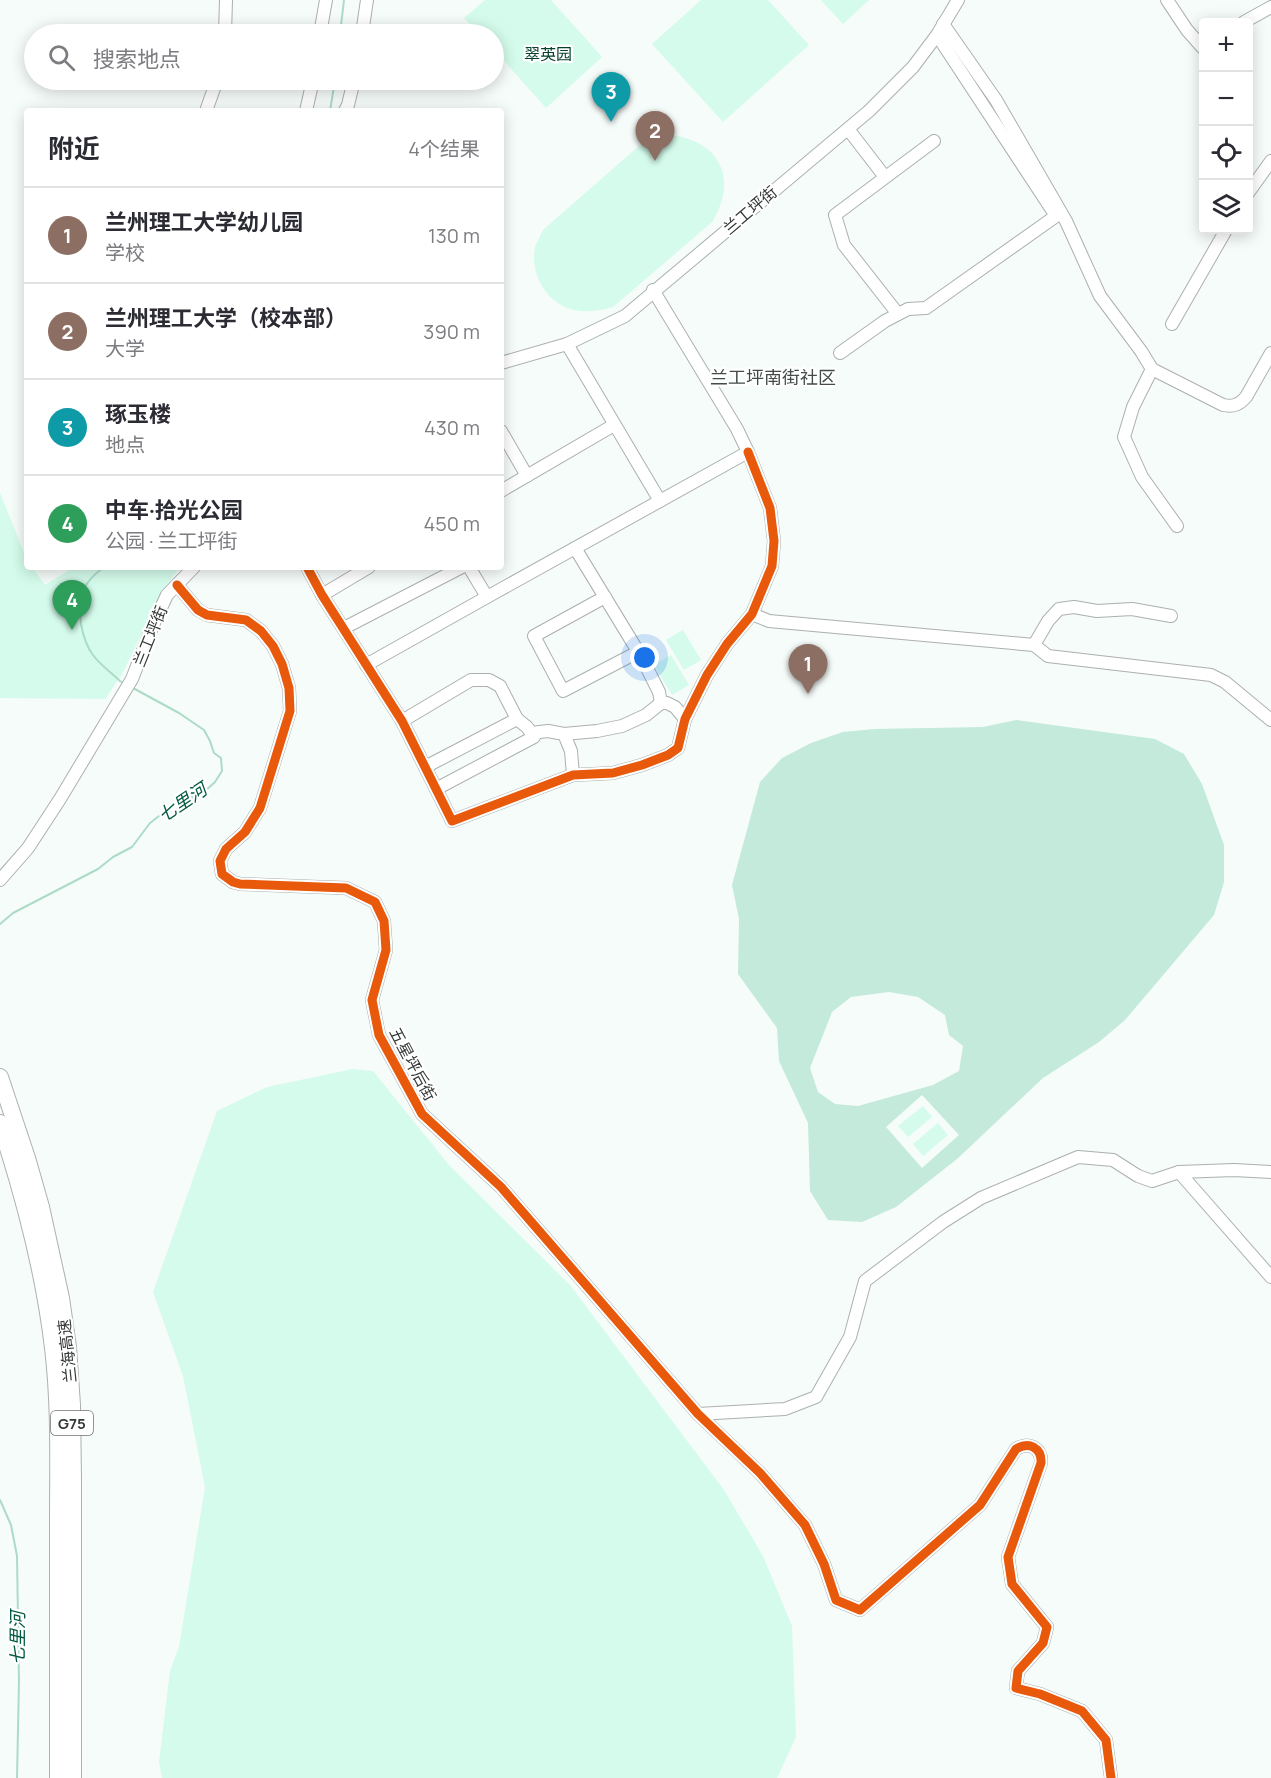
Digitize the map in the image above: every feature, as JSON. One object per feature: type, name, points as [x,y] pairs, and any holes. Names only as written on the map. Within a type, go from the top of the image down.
[{"type":"highway","name":"兰海高速","points":[[0,1077],[41,1207],[61,1298],[68,1347],[72,1405],[73,1480],[73,1778]]},
{"type":"highway","name":"兰海高速","points":[[0,1123],[27,1210],[46,1300],[53,1349],[57,1406],[58,1480],[58,1778]]},
{"type":"street","points":[[225,24],[226,0]]},
{"type":"street","points":[[322,24],[326,0]]},
{"type":"street","points":[[363,24],[367,0]]},
{"type":"street","name":"兰工坪街","points":[[504,362],[567,345],[625,316],[869,111],[913,67],[958,0]]},
{"type":"street","points":[[1167,0],[1199,44]]},
{"type":"street","points":[[1251,18],[1271,7]]},
{"type":"street","points":[[840,353],[898,314],[908,309],[926,308],[1056,216],[940,30]]},
{"type":"street","points":[[940,30],[996,100],[1066,221],[1100,296],[1152,369],[1223,405],[1230,406],[1241,404],[1271,353]]},
{"type":"street","points":[[207,108],[213,90]]},
{"type":"street","points":[[307,108],[311,90]]},
{"type":"street","points":[[346,108],[352,90]]},
{"type":"street","points":[[848,129],[885,177]]},
{"type":"street","points":[[898,314],[844,245],[835,215],[934,141]]},
{"type":"street","points":[[1253,186],[1271,160]]},
{"type":"street","points":[[1172,324],[1224,234]]},
{"type":"street","points":[[309,570],[402,721],[452,821],[573,775],[613,773],[642,765],[678,748],[685,719],[707,675],[727,644],[752,614],[772,566],[774,541],[770,508],[737,429],[653,291]]},
{"type":"street","points":[[567,345],[660,501]]},
{"type":"street","points":[[1152,369],[1133,407],[1124,437],[1142,477],[1177,526]]},
{"type":"street","points":[[504,488],[614,425]]},
{"type":"street","points":[[504,439],[527,476]]},
{"type":"street","points":[[366,665],[748,452]]},
{"type":"street","points":[[575,548],[638,652],[659,692],[661,703]]},
{"type":"street","name":"兰工坪街","points":[[0,880],[34,838],[60,799],[132,679],[167,595],[191,570]]},
{"type":"street","points":[[322,595],[364,570]]},
{"type":"street","points":[[344,628],[456,570]]},
{"type":"street","points":[[471,570],[487,597]]},
{"type":"street","name":"五星坪后街","points":[[177,585],[198,610],[207,615],[246,620],[261,630],[273,646],[282,664],[289,688],[290,711],[260,808],[245,832],[222,854],[220,868],[222,874],[227,879],[240,884],[346,888],[375,902],[384,921],[386,951],[372,1000],[379,1035],[422,1114],[501,1187],[698,1414]]},
{"type":"street","points":[[605,597],[534,636],[563,691],[638,652]]},
{"type":"street","points":[[1034,645],[1048,621],[1059,609],[1074,607],[1097,611],[1132,609],[1171,616]]},
{"type":"street","points":[[752,614],[769,621],[1034,645],[1048,656],[1211,675],[1225,682],[1271,720]]},
{"type":"street","points":[[402,721],[471,680],[489,680],[500,686],[517,719],[534,737],[436,789]]},
{"type":"street","points":[[531,733],[548,731],[564,734],[622,726],[646,715],[661,703],[675,707],[685,719]]},
{"type":"street","points":[[425,767],[517,719]]},
{"type":"street","points":[[564,734],[571,751],[573,775]]},
{"type":"street","points":[[698,1414],[785,1409],[816,1397],[850,1337],[865,1281],[943,1221],[981,1197],[1078,1157],[1113,1160],[1138,1176],[1152,1180],[1179,1172],[1234,1170],[1271,1172]]},
{"type":"street","points":[[1179,1172],[1271,1277]]},
{"type":"street","points":[[698,1414],[760,1473],[805,1524],[825,1563],[836,1600],[860,1610],[980,1505],[1016,1449],[1025,1445],[1038,1450],[1042,1458],[1041,1463],[1008,1557],[1012,1584],[1047,1627],[1043,1643],[1018,1671],[1016,1688],[1040,1694],[1082,1711],[1106,1740],[1112,1778]]},
{"type":"green space","name":"翠英园","points":[[485,0],[551,0],[602,57],[546,108],[504,61],[504,24],[470,24],[464,18]]},
{"type":"green space","points":[[701,0],[768,0],[809,45],[723,122],[652,44]]},
{"type":"green space","points":[[821,0],[869,0],[843,24]]},
{"type":"green space","points":[[672,135],[689,139],[703,146],[720,165],[724,178],[724,192],[712,222],[613,307],[585,311],[570,309],[551,298],[535,269],[535,247],[543,230],[639,146],[654,138]]},
{"type":"green space","points":[[0,493],[24,553],[24,570],[34,570],[45,585],[69,570],[178,570],[165,587],[122,674],[105,699],[0,698]]},
{"type":"green space","points":[[683,630],[701,660],[684,670],[666,640]]},
{"type":"green space","points":[[671,655],[689,685],[672,695],[654,665]]},
{"type":"green space","points":[[1016,720],[1155,739],[1184,754],[1202,784],[1224,845],[1224,882],[1214,915],[1125,1020],[1099,1042],[1043,1078],[957,1159],[896,1207],[862,1222],[828,1220],[810,1191],[808,1123],[779,1061],[777,1028],[738,974],[739,919],[732,885],[760,782],[782,758],[811,743],[843,732],[875,729],[983,727]],"holes":[[[889,992],[918,997],[945,1015],[949,1035],[963,1046],[959,1071],[933,1085],[858,1106],[835,1104],[818,1092],[810,1068],[832,1012],[851,997]],[[922,1095],[959,1135],[922,1168],[886,1127]]]},
{"type":"green space","points":[[353,1069],[373,1071],[449,1165],[570,1285],[724,1490],[763,1556],[792,1626],[796,1737],[777,1778],[162,1778],[159,1762],[170,1671],[179,1647],[205,1487],[183,1376],[153,1292],[217,1111],[267,1087]]},
{"type":"green space","points":[[923,1106],[932,1117],[908,1137],[898,1126]]},
{"type":"green space","points":[[938,1123],[948,1135],[923,1156],[913,1144]]},
{"type":"waterway","name":"七里河","points":[[341,24],[344,0]]},
{"type":"waterway","name":"七里河","points":[[330,108],[333,90]]},
{"type":"waterway","name":"七里河","points":[[100,570],[90,579],[82,592],[81,624],[88,648],[93,655],[125,684]]},
{"type":"waterway","name":"七里河","points":[[0,924],[13,913],[98,869],[113,857],[132,847],[150,823],[172,806],[204,792],[215,782],[222,771],[221,758],[214,753],[204,730],[179,713],[133,688]]},
{"type":"waterway","name":"七里河","points":[[0,1500],[11,1525],[17,1556],[19,1681],[17,1778]]},
{"type":"cycle path","points":[[309,570],[402,721],[452,821],[573,775],[613,773],[642,765],[668,755],[678,748],[685,719],[707,675],[727,644],[752,614],[772,566],[774,541],[770,508],[748,452]]},
{"type":"cycle path","points":[[177,585],[198,610],[207,615],[246,620],[261,631],[273,646],[282,664],[289,688],[290,711],[260,808],[245,832],[226,849],[220,861],[222,874],[240,884],[346,888],[375,902],[384,921],[386,950],[372,1000],[379,1035],[422,1114],[501,1187],[698,1414],[760,1473],[805,1525],[824,1564],[836,1600],[860,1610],[980,1505],[1016,1449],[1030,1446],[1037,1450],[1041,1463],[1008,1557],[1012,1584],[1047,1627],[1043,1643],[1018,1671],[1016,1688],[1040,1694],[1082,1711],[1106,1740],[1111,1778]]},
{"type":"place","name":"琢玉楼","points":[[611,122]]},
{"type":"place","name":"兰州理工大学（校本部）","points":[[655,161]]},
{"type":"place","name":"中车·拾光公园","points":[[72,630]]},
{"type":"place","name":"兰州理工大学幼儿园","points":[[808,694]]},
{"type":"district","name":"兰工坪南街社区","points":[[773,377]]}]
